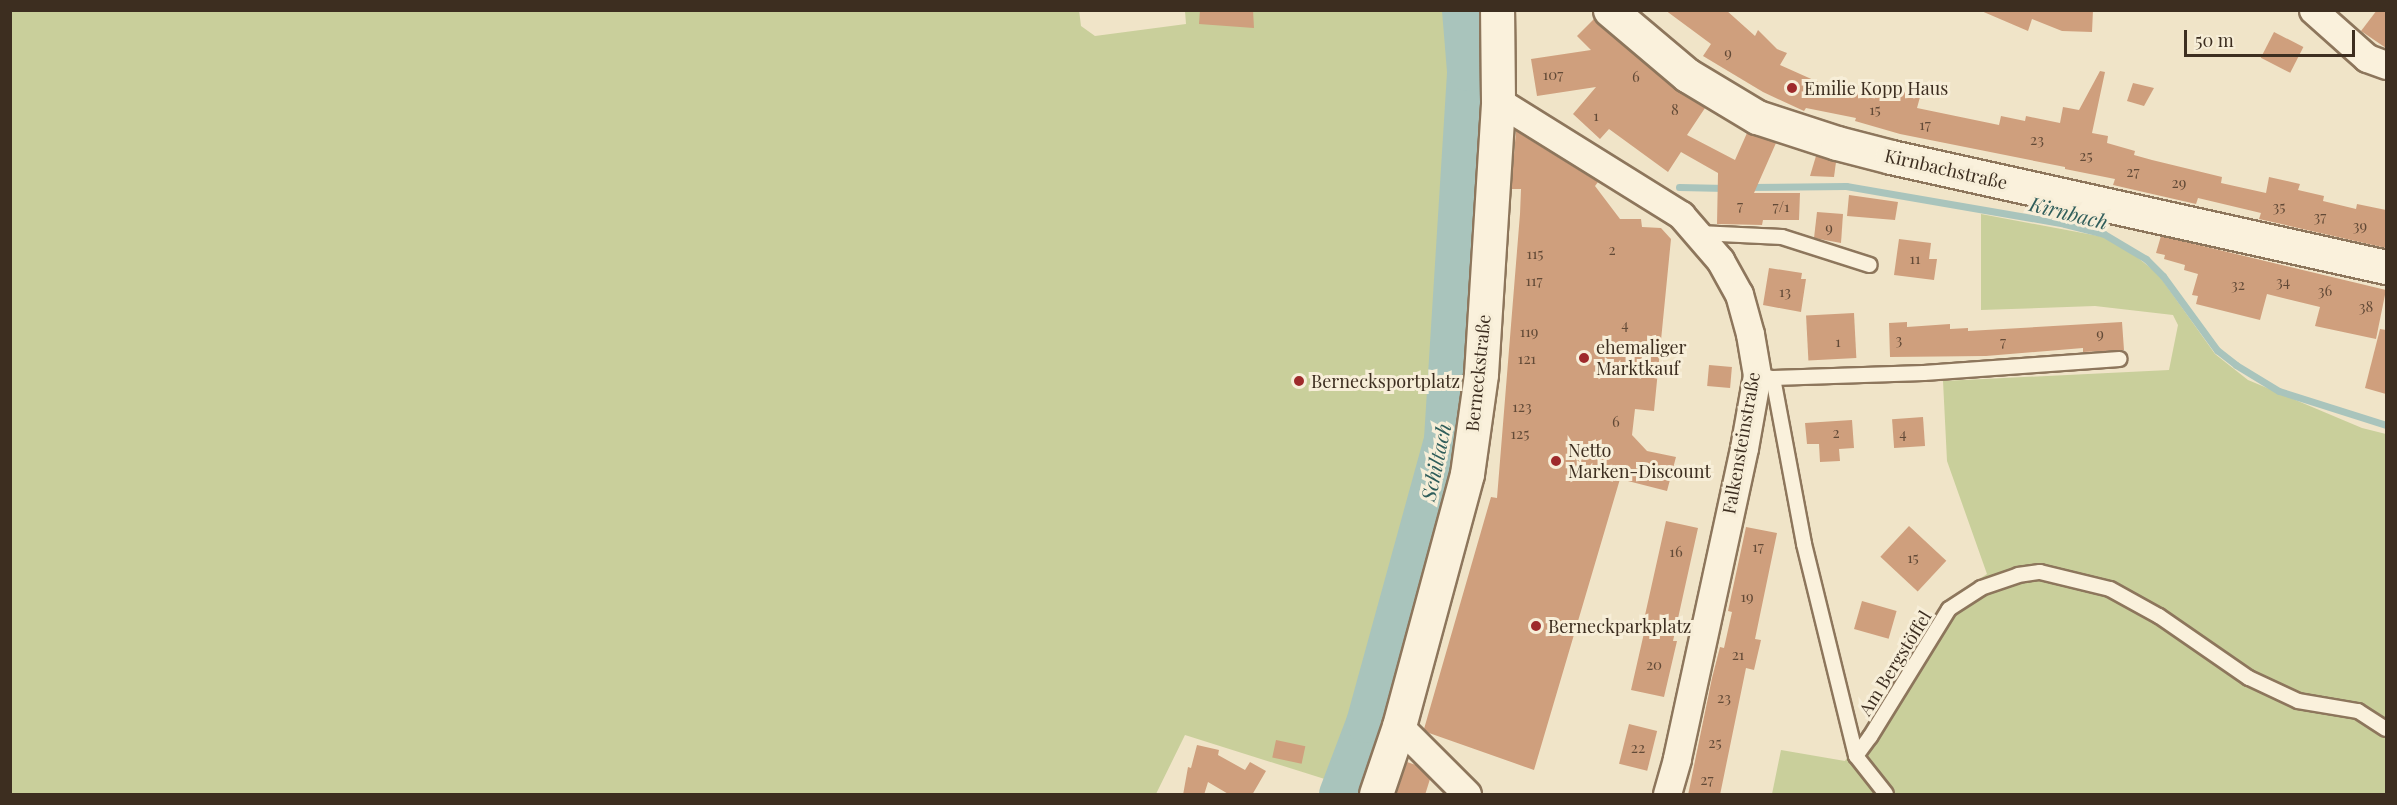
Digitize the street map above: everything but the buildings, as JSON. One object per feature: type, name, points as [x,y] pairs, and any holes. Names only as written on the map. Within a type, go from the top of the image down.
[{"type":"main road","name":"Berneckstraße","points":[[1376,795],[1399,726],[1467,474],[1481,374],[1498,101],[1497,10]]},
{"type":"main road","name":"Kirnbachstraße","points":[[1610,10],[1687,75],[1756,117],[1837,143],[1891,157],[2386,267]]},
{"type":"street","points":[[2313,10],[2367,58],[2386,65]]},
{"type":"street","name":"Falkensteinstraße","points":[[1498,101],[1681,215],[1720,260],[1739,294],[1765,376],[1742,460],[1667,795]]},
{"type":"street","points":[[1399,726],[1467,795]]},
{"type":"lane","points":[[1697,233],[1782,237],[1870,265]]},
{"type":"lane","points":[[1765,376],[1923,373],[2120,359]]},
{"type":"lane","name":"Am Bergstöffel","points":[[1765,376],[1856,756]]},
{"type":"lane","name":"Am Bergstöffel","points":[[1856,756],[1950,609],[1981,588],[2018,575],[2040,572],[2110,589],[2159,616],[2249,678],[2298,701],[2358,711],[2386,729]]},
{"type":"lane","points":[[1856,756],[1886,795]]},
{"type":"green space","points":[[1079,10],[1081,26],[1095,36],[1186,24],[1185,11],[1449,11],[1454,52],[1451,154],[1434,424],[1331,781],[1185,735],[1156,794],[11,794],[10,11]]},
{"type":"green space","points":[[1981,214],[2104,237],[2127,249],[2158,274],[2215,354],[2248,380],[2362,428],[2386,434],[2386,794],[1772,794],[1781,750],[1845,761],[1945,606],[1963,590],[1987,574],[1947,461],[1943,381],[2169,370],[2178,325],[2173,315],[2095,306],[1981,310]]},
{"type":"water","points":[[1449,11],[1476,11],[1479,47],[1475,155],[1451,154],[1454,52]]},
{"type":"waterway","name":"Schiltach","points":[[1339,794],[1366,723],[1444,439],[1467,71],[1462,10]]},
{"type":"waterway","name":"Kirnbach","points":[[1749,187],[1846,186],[2065,224],[2104,234],[2146,259],[2163,276],[2217,350],[2236,365],[2279,391],[2386,425]]},
{"type":"waterway","name":"Kirnbach","points":[[1679,187],[1726,188]]},
{"type":"place","name":"Emilie Kopp Haus","points":[[1792,88]]},
{"type":"place","name":"ehemaliger Marktkauf","points":[[1584,358]]},
{"type":"place","name":"Bernecksportplatz","points":[[1299,381]]},
{"type":"place","name":"Netto Marken-Discount","points":[[1556,461]]},
{"type":"place","name":"Berneckparkplatz","points":[[1536,626]]}]
